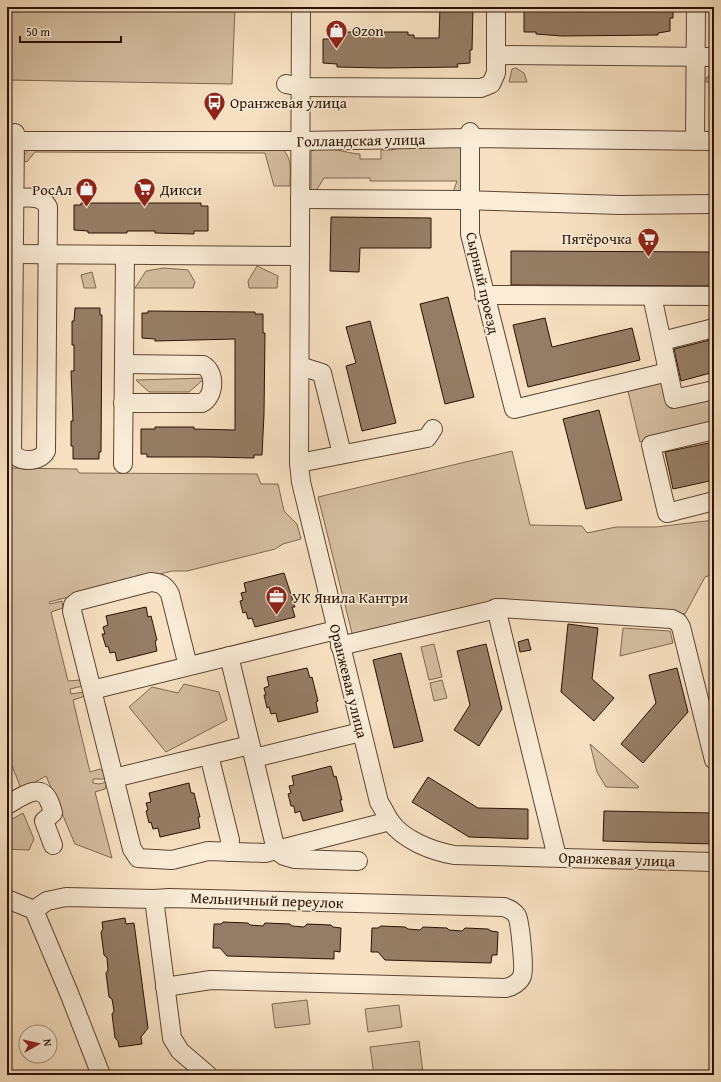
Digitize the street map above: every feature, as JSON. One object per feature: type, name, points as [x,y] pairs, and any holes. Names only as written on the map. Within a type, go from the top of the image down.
[{"type":"street","name":"Оранжевая улица","points":[[300,7],[293,85],[300,138],[299,463],[302,490],[361,732],[376,791],[390,821],[417,843],[443,853],[454,855],[714,862]]},
{"type":"street","points":[[293,85],[481,88],[491,84],[496,73],[496,7]]},
{"type":"street","points":[[695,137],[696,7]]},
{"type":"street","points":[[496,55],[714,57]]},
{"type":"street","name":"Голландская улица","points":[[695,137],[714,133]]},
{"type":"street","name":"Голландская улица","points":[[12,137],[300,138],[470,135],[695,137],[714,141]]},
{"type":"street","name":"Сырный проезд","points":[[470,135],[470,234],[484,295],[514,409],[668,372]]},
{"type":"street","points":[[12,137],[14,254],[12,451],[14,456],[20,459],[37,459],[43,457],[46,451],[48,206],[45,201],[40,198],[14,198]]},
{"type":"street","points":[[300,199],[627,205],[714,204]]},
{"type":"street","points":[[14,254],[300,256]]},
{"type":"street","points":[[123,464],[125,255]]},
{"type":"street","points":[[484,295],[714,296]]},
{"type":"street","points":[[652,296],[674,399],[714,390]]},
{"type":"street","points":[[662,341],[714,328]]},
{"type":"street","points":[[123,403],[202,403],[208,400],[212,394],[212,374],[209,368],[203,365],[124,364]]},
{"type":"street","points":[[300,366],[322,373],[342,454]]},
{"type":"street","points":[[299,463],[427,438],[433,428]]},
{"type":"street","points":[[714,430],[651,445],[667,513],[714,501]]},
{"type":"street","points":[[188,666],[170,594],[166,587],[159,583],[151,582],[78,601],[73,605],[72,611],[132,849],[138,858],[172,860],[208,851],[265,853],[390,821]]},
{"type":"street","points":[[496,608],[557,857]]},
{"type":"street","points":[[92,690],[229,656],[338,638],[496,608],[672,619],[678,622],[681,627],[714,760]]},
{"type":"street","points":[[229,656],[276,850],[284,856],[294,860],[358,861]]},
{"type":"street","points":[[114,778],[208,755],[252,751],[361,732]]},
{"type":"street","points":[[208,755],[230,840],[229,852]]},
{"type":"street","points":[[7,805],[31,792],[37,791],[43,793],[53,813],[44,821],[53,845]]},
{"type":"street","name":"Мельничный переулок","points":[[34,910],[46,901],[66,897],[169,898],[504,907],[512,910],[517,917],[524,966],[522,976],[513,986],[506,988],[211,980],[165,986]]},
{"type":"street","points":[[7,899],[34,910],[69,993],[101,1075]]},
{"type":"street","points":[[154,899],[172,1038],[175,1045],[208,1075]]},
{"type":"shaded area","points":[[7,7],[235,7],[232,84],[7,80]]},
{"type":"shaded area","points":[[516,68],[524,73],[527,82],[509,82],[512,69]]},
{"type":"shaded area","points":[[711,72],[714,72],[714,82],[706,82],[706,78]]},
{"type":"shaded area","points":[[422,143],[458,146],[462,149],[463,192],[453,192],[457,181],[370,181],[370,178],[324,178],[314,194],[311,194],[311,152],[315,150],[327,149],[360,154],[360,159],[381,159],[381,150],[391,150]]},
{"type":"shaded area","points":[[281,148],[289,160],[290,186],[274,186],[265,153],[35,152],[27,162],[24,161],[24,155],[28,150]]},
{"type":"shaded area","points":[[257,266],[278,276],[277,288],[249,288],[248,281]]},
{"type":"shaded area","points":[[164,268],[188,270],[195,282],[193,288],[135,288],[146,271]]},
{"type":"shaded area","points":[[92,272],[96,288],[84,288],[81,275]]},
{"type":"shaded area","points":[[205,378],[189,392],[149,392],[136,380]]},
{"type":"shaded area","points":[[664,378],[670,405],[714,395],[714,424],[640,442],[627,387]]},
{"type":"shaded area","points":[[512,451],[530,525],[582,526],[587,533],[616,527],[656,527],[714,520],[714,574],[705,577],[685,614],[498,601],[353,637],[318,497]]},
{"type":"shaded area","points":[[7,468],[77,469],[79,473],[257,474],[261,484],[278,484],[284,511],[297,524],[301,539],[283,544],[275,549],[187,571],[172,571],[49,602],[50,604],[62,601],[63,608],[51,612],[68,681],[80,680],[83,686],[70,689],[71,694],[84,692],[85,696],[73,700],[90,772],[100,769],[104,772],[106,779],[93,779],[93,783],[99,784],[107,782],[105,789],[95,792],[112,858],[75,844],[46,776],[7,798],[7,794],[20,786],[7,753]]},
{"type":"shaded area","points":[[623,628],[670,631],[673,643],[620,656]]},
{"type":"shaded area","points":[[434,644],[442,677],[429,680],[421,647]]},
{"type":"shaded area","points":[[442,680],[447,698],[434,701],[430,683]]},
{"type":"shaded area","points":[[184,684],[219,692],[227,720],[166,752],[129,707],[152,687],[178,693]]},
{"type":"shaded area","points":[[590,744],[639,787],[606,787],[597,772]]},
{"type":"shaded area","points":[[23,813],[34,839],[29,850],[7,849],[7,822]]},
{"type":"shaded area","points":[[307,1000],[310,1024],[275,1028],[272,1004]]},
{"type":"shaded area","points":[[399,1005],[402,1027],[368,1032],[365,1009]]},
{"type":"shaded area","points":[[419,1041],[423,1073],[374,1075],[370,1047]]},
{"type":"building","points":[[440,7],[473,7],[472,50],[470,50],[470,63],[457,64],[458,67],[385,68],[337,67],[337,64],[323,63],[323,39],[329,39],[329,32],[408,32],[408,35],[414,35],[414,38],[439,38]]},
{"type":"building","points":[[524,7],[673,7],[673,18],[670,18],[670,31],[658,33],[658,35],[562,36],[536,34],[536,32],[524,32]]},
{"type":"building","points":[[81,203],[201,203],[201,206],[208,206],[208,231],[194,231],[194,234],[155,233],[155,231],[88,233],[88,231],[74,230],[74,205],[81,205]]},
{"type":"building","points":[[331,217],[431,218],[431,248],[360,248],[359,272],[330,271]]},
{"type":"building","points":[[511,251],[714,252],[714,286],[511,285]]},
{"type":"building","points":[[448,297],[474,397],[445,404],[420,304]]},
{"type":"building","points":[[75,308],[100,308],[100,315],[102,315],[101,452],[99,452],[99,459],[73,459],[73,446],[71,446],[71,421],[73,421],[71,371],[74,371],[72,321],[74,321]]},
{"type":"building","points":[[148,311],[255,312],[255,314],[263,314],[263,333],[265,333],[262,455],[254,455],[254,458],[147,457],[147,454],[141,454],[141,429],[155,429],[155,427],[194,427],[194,429],[235,430],[235,339],[155,341],[155,339],[142,338],[142,313],[148,313]]},
{"type":"building","points":[[545,318],[552,347],[632,328],[640,360],[528,387],[513,325]]},
{"type":"building","points":[[370,321],[396,423],[362,431],[346,366],[356,363],[346,327]]},
{"type":"building","points":[[714,339],[714,372],[681,381],[674,349]]},
{"type":"building","points":[[599,410],[622,500],[586,509],[563,419]]},
{"type":"building","points":[[714,442],[714,480],[673,489],[665,452]]},
{"type":"building","points":[[284,573],[295,607],[292,607],[295,617],[255,627],[252,618],[248,619],[246,612],[243,613],[240,601],[243,600],[241,593],[246,592],[244,583]]},
{"type":"building","points":[[146,607],[148,617],[151,616],[157,640],[155,641],[157,651],[117,661],[115,652],[110,653],[108,646],[106,647],[102,634],[105,634],[103,627],[108,625],[106,616]]},
{"type":"building","points":[[568,624],[598,628],[592,679],[614,698],[594,721],[561,692]]},
{"type":"building","points":[[528,639],[531,650],[520,652],[518,642]]},
{"type":"building","points":[[486,644],[502,709],[479,746],[454,730],[470,705],[457,651]]},
{"type":"building","points":[[401,653],[423,741],[394,748],[373,660]]},
{"type":"building","points":[[307,668],[310,678],[312,677],[318,701],[316,702],[318,712],[278,722],[276,713],[271,714],[269,707],[267,708],[264,688],[269,686],[267,677]]},
{"type":"building","points":[[677,668],[688,712],[643,763],[621,744],[656,703],[649,675]]},
{"type":"building","points":[[331,766],[334,777],[336,776],[343,811],[303,821],[300,811],[295,813],[294,806],[291,806],[288,794],[291,793],[289,786],[294,785],[292,776]]},
{"type":"building","points":[[428,777],[478,808],[528,809],[528,839],[469,837],[412,802]]},
{"type":"building","points":[[189,783],[191,793],[194,793],[200,817],[198,817],[200,828],[160,837],[158,828],[153,829],[151,822],[149,823],[146,811],[148,810],[146,803],[151,802],[149,793]]},
{"type":"building","points":[[604,811],[713,813],[713,844],[603,841]]},
{"type":"building","points":[[125,918],[126,924],[134,923],[148,1028],[141,1037],[142,1044],[119,1047],[118,1041],[115,1038],[112,1014],[114,1011],[112,999],[109,997],[106,973],[108,970],[107,958],[104,955],[101,932],[103,929],[102,922]]},
{"type":"building","points":[[223,922],[248,923],[250,925],[263,926],[265,923],[290,924],[292,926],[304,927],[307,924],[331,925],[333,927],[341,928],[340,952],[334,951],[334,959],[227,956],[220,948],[213,948],[214,924],[221,924]]},
{"type":"building","points":[[381,926],[405,927],[408,929],[420,930],[423,927],[447,928],[449,930],[462,931],[465,928],[488,929],[498,932],[497,955],[492,955],[491,963],[385,960],[378,952],[371,952],[372,928],[378,928]]},
{"type":"place","name":"Ozon","points":[[336,50]]},
{"type":"place","name":"Оранжевая улица","points":[[215,122]]},
{"type":"place","name":"РосАл","points":[[87,208]]},
{"type":"place","name":"Дикси","points":[[144,208]]},
{"type":"place","name":"Пятёрочка","points":[[648,258]]},
{"type":"place","name":"УК Янила Кантри","points":[[276,616]]}]
